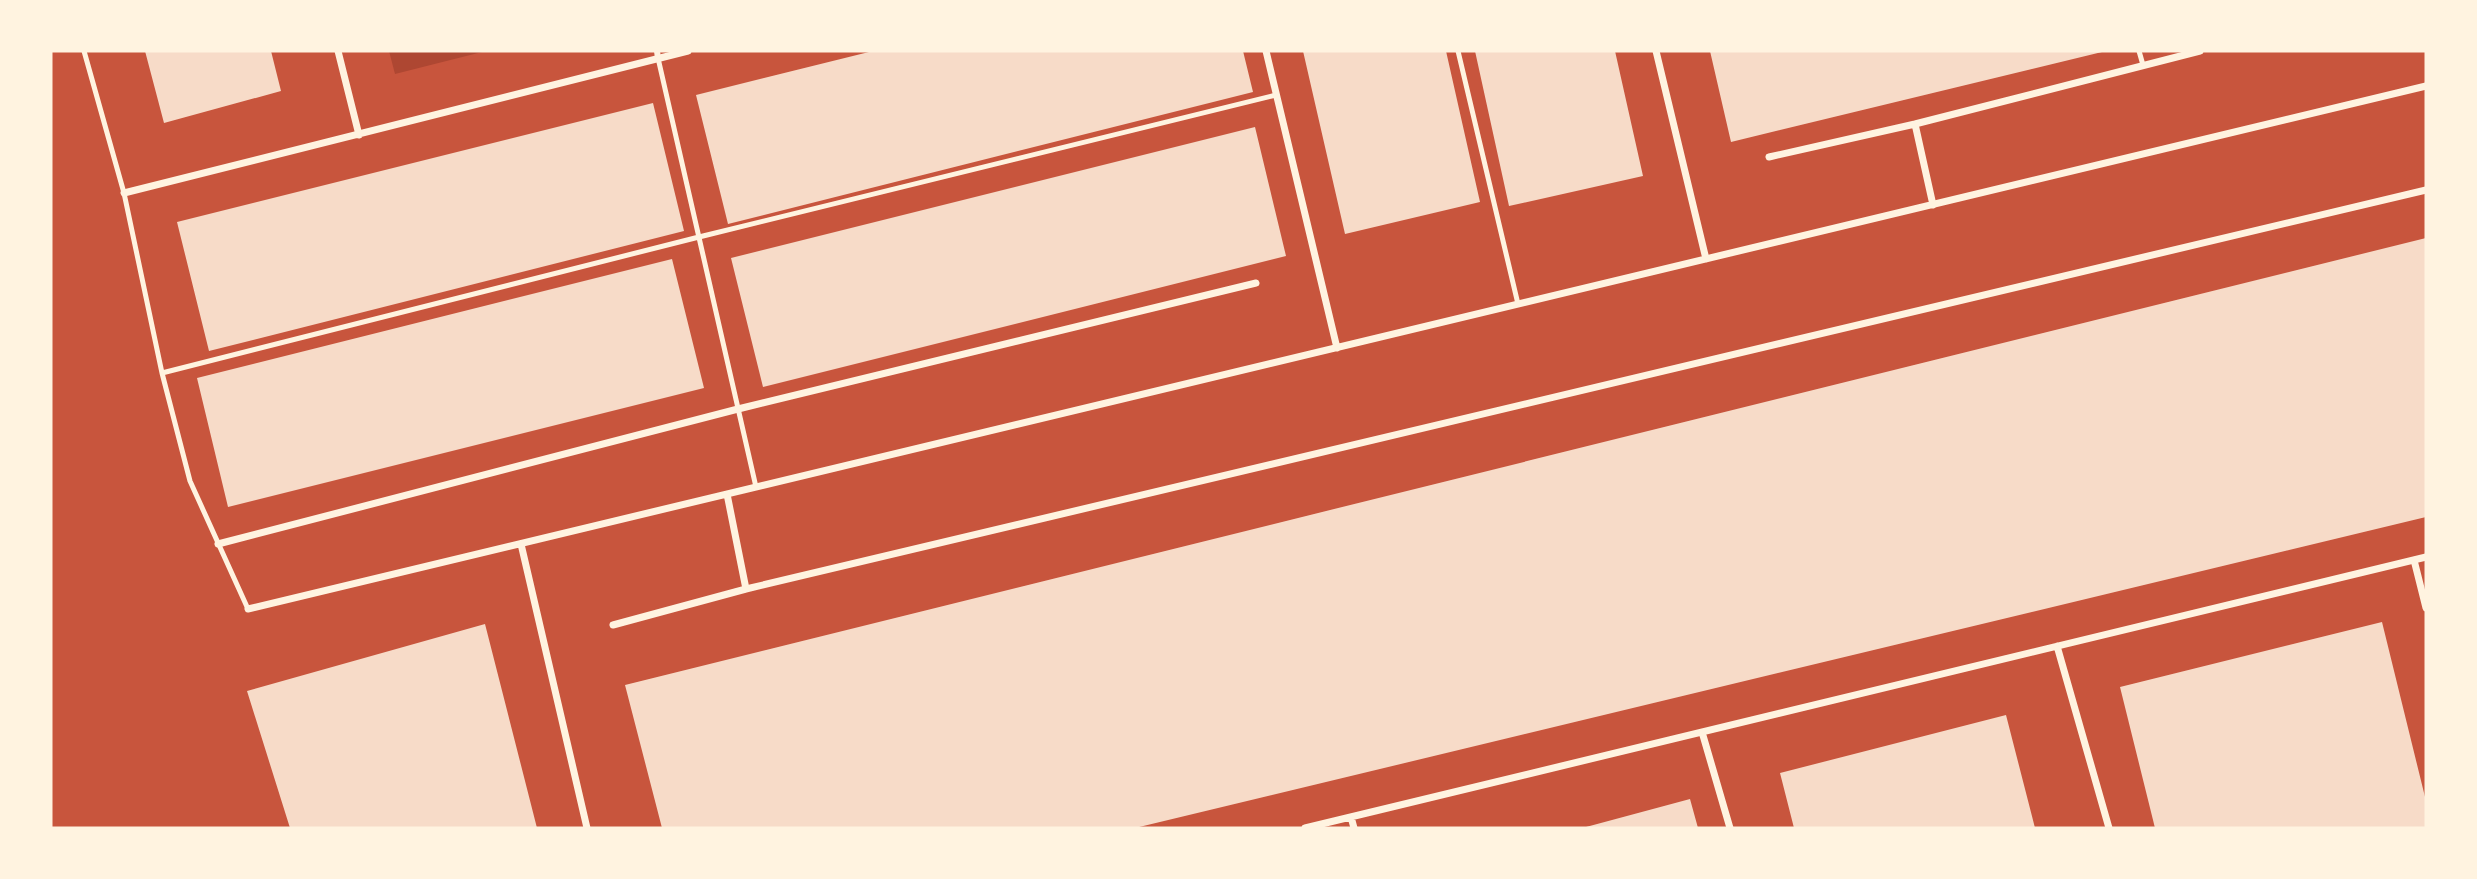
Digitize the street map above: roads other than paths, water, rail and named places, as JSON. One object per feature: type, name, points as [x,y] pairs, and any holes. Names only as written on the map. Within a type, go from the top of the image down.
[{"type":"street","points":[[338,51],[359,135]]},
{"type":"street","points":[[124,193],[359,135],[657,55],[688,51]]},
{"type":"street","points":[[1266,51],[1336,348]]},
{"type":"street","points":[[1656,51],[1706,259]]},
{"type":"street","points":[[1769,156],[1915,124],[2200,51]]},
{"type":"street","points":[[247,609],[2426,86]]},
{"type":"street","points":[[1915,124],[1933,205]]},
{"type":"street","points":[[613,625],[746,589],[2426,190]]},
{"type":"street","points":[[218,544],[738,409],[1256,283]]},
{"type":"street","points":[[727,494],[746,589]]},
{"type":"street","points":[[521,544],[587,828]]},
{"type":"street","points":[[1305,828],[2426,557]]},
{"type":"street","points":[[2414,560],[2426,608]]},
{"type":"street","points":[[2057,646],[2109,828]]},
{"type":"street","points":[[1702,732],[1730,828]]},
{"type":"street","points":[[1352,817],[1354,828]]},
{"type":"lane","points":[[84,51],[124,193],[162,373],[190,481],[247,609]]},
{"type":"lane","points":[[1458,51],[1518,304]]},
{"type":"lane","points":[[2139,51],[2143,65]]},
{"type":"lane","points":[[657,55],[756,487]]},
{"type":"lane","points":[[162,373],[1276,95]]}]
